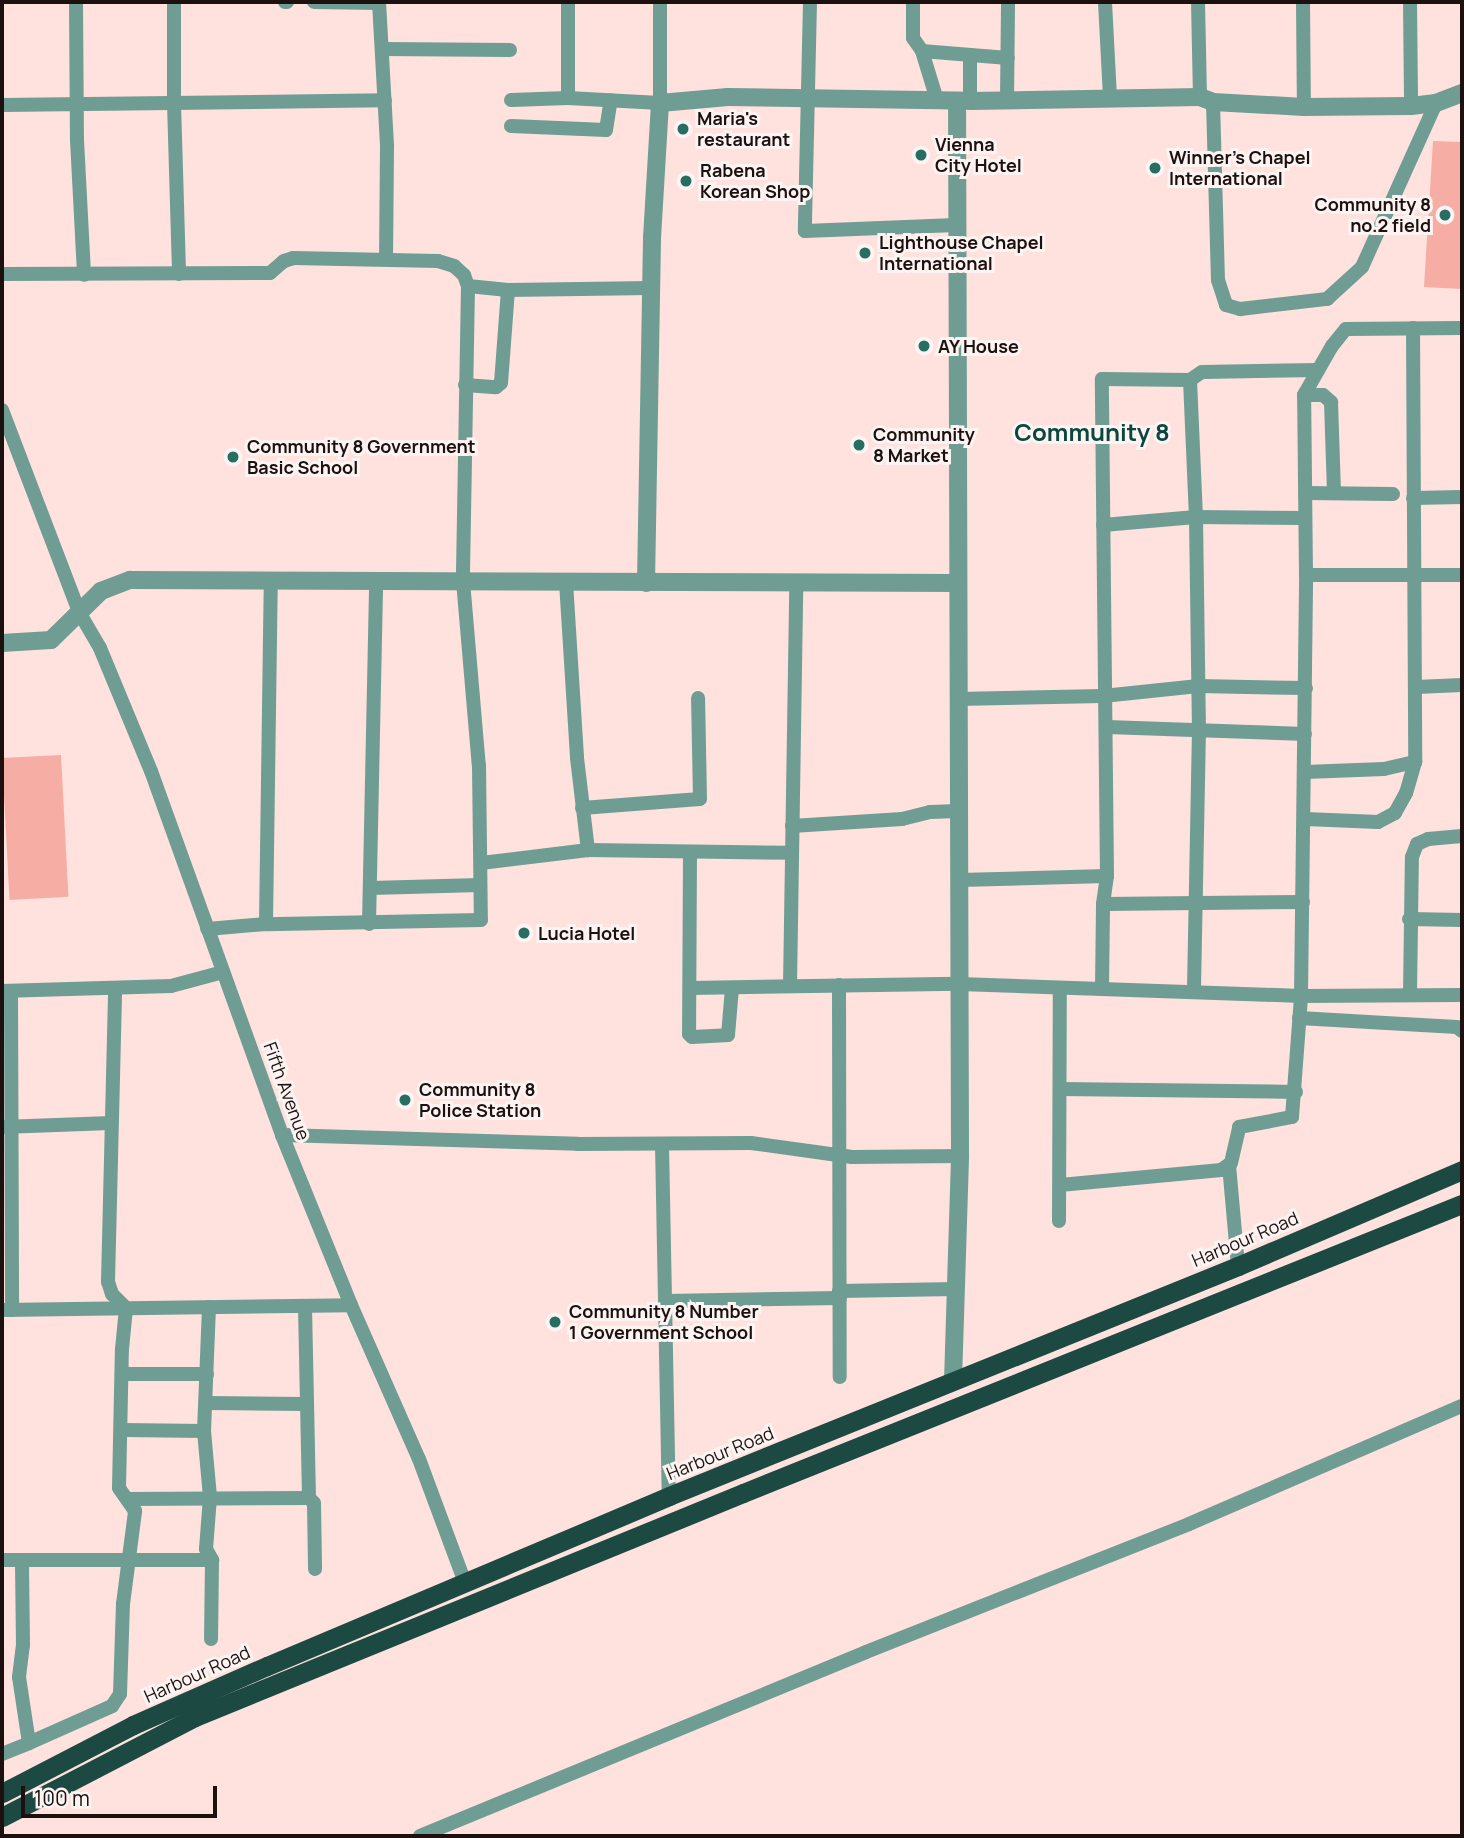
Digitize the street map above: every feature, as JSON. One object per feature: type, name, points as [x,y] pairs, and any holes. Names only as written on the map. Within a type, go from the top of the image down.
[{"type":"highway","name":"Harbour Road","points":[[2,1793],[134,1725],[464,1583],[669,1496],[1238,1266],[1462,1170]]},
{"type":"highway","points":[[2,1817],[194,1717],[1462,1204]]},
{"type":"street","points":[[76,2],[84,275]]},
{"type":"street","points":[[174,2],[179,274]]},
{"type":"street","points":[[314,2],[379,2],[385,100],[386,259]]},
{"type":"street","points":[[568,2],[568,98]]},
{"type":"street","points":[[646,583],[652,288],[660,103],[660,2]]},
{"type":"street","points":[[810,2],[805,231],[956,225]]},
{"type":"street","points":[[913,2],[913,38],[922,51],[937,100]]},
{"type":"street","points":[[1007,101],[1008,2]]},
{"type":"street","points":[[1105,2],[1110,97]]},
{"type":"street","points":[[1198,2],[1218,280],[1226,305],[1240,309],[1327,299],[1362,267],[1436,103]]},
{"type":"street","points":[[1303,2],[1304,107]]},
{"type":"street","points":[[1410,2],[1411,106]]},
{"type":"street","points":[[382,49],[510,50]]},
{"type":"street","points":[[922,51],[1008,58]]},
{"type":"street","points":[[953,1381],[960,1156],[956,225],[964,101],[970,55]]},
{"type":"street","points":[[511,100],[568,98],[660,103],[728,97],[964,101],[1110,97],[1304,107],[1411,106],[1436,103],[1462,93]]},
{"type":"street","points":[[2,105],[385,100]]},
{"type":"street","points":[[511,126],[606,130],[611,100]]},
{"type":"street","points":[[2,274],[270,273],[284,261],[293,258],[386,259],[438,261],[454,266],[464,275],[468,286],[463,581],[480,766],[482,916],[476,922],[266,924],[207,929]]},
{"type":"street","points":[[468,286],[508,290],[652,288]]},
{"type":"street","points":[[465,385],[496,387],[501,383],[508,290]]},
{"type":"street","points":[[1305,819],[1378,822],[1395,813],[1406,793],[1415,762],[1413,328]]},
{"type":"street","points":[[1238,1266],[1229,1165],[1239,1127],[1292,1117],[1296,1091],[1305,819],[1304,395],[1346,329],[1462,328]]},
{"type":"street","points":[[1102,989],[1102,904],[1107,876],[1107,727],[1103,696],[1102,379],[1190,380],[1202,372],[1318,370]]},
{"type":"street","points":[[1190,380],[1196,517],[1199,729],[1198,902],[1194,990]]},
{"type":"street","points":[[1304,395],[1324,395],[1332,402],[1334,493]]},
{"type":"street","name":"Fifth Avenue","points":[[2,410],[79,612],[100,648],[151,771],[282,1135],[351,1305],[419,1459],[464,1583]]},
{"type":"street","points":[[1305,493],[1392,494]]},
{"type":"street","points":[[1413,498],[1462,497]]},
{"type":"street","points":[[1102,524],[1196,517],[1305,518]]},
{"type":"street","points":[[1306,575],[1462,575]]},
{"type":"street","points":[[2,643],[51,640],[101,591],[130,580],[957,583]]},
{"type":"street","points":[[369,924],[376,580]]},
{"type":"street","points":[[266,924],[271,581]]},
{"type":"street","points":[[566,582],[582,808],[588,850]]},
{"type":"street","points":[[790,986],[796,583]]},
{"type":"street","points":[[1416,687],[1462,685]]},
{"type":"street","points":[[957,699],[1103,696],[1198,686],[1306,688]]},
{"type":"street","points":[[582,808],[700,799],[698,698]]},
{"type":"street","points":[[1107,727],[1305,734]]},
{"type":"street","points":[[1305,772],[1384,769],[1415,762]]},
{"type":"street","points":[[792,826],[902,819],[930,812],[958,811]]},
{"type":"street","points":[[1410,994],[1412,857],[1417,844],[1428,839],[1462,836]]},
{"type":"street","points":[[481,863],[588,850],[791,853]]},
{"type":"street","points":[[690,852],[689,1034],[695,1038],[729,1035],[732,988]]},
{"type":"street","points":[[960,880],[1107,876]]},
{"type":"street","points":[[371,888],[480,885]]},
{"type":"street","points":[[1102,904],[1303,902]]},
{"type":"street","points":[[1409,919],[1462,920]]},
{"type":"street","points":[[223,972],[184,985],[6,991],[7,1310],[351,1305]]},
{"type":"street","points":[[839,985],[840,1377]]},
{"type":"street","points":[[690,988],[959,985],[1194,990],[1301,996],[1462,995]]},
{"type":"street","points":[[1059,1221],[1060,988]]},
{"type":"street","points":[[2,1754],[112,1706],[119,1698],[123,1604],[135,1511],[119,1488],[126,1308],[112,1294],[108,1282],[115,989]]},
{"type":"street","points":[[1300,1018],[1457,1027],[1462,1031]]},
{"type":"street","points":[[1060,1088],[1296,1091]]},
{"type":"street","points":[[7,1127],[111,1123]]},
{"type":"street","points":[[282,1135],[662,1144],[751,1143],[839,1156],[960,1156]]},
{"type":"street","points":[[662,1144],[669,1496]]},
{"type":"street","points":[[1059,1185],[1221,1170],[1229,1165]]},
{"type":"street","points":[[665,1301],[956,1289]]},
{"type":"street","points":[[209,1307],[204,1430],[210,1497],[206,1549],[212,1560],[211,1639]]},
{"type":"street","points":[[305,1307],[309,1498],[314,1503],[315,1569]]},
{"type":"street","points":[[122,1374],[207,1374]]},
{"type":"street","points":[[206,1404],[306,1404]]},
{"type":"street","points":[[420,1836],[828,1668],[1189,1524],[1462,1406]]},
{"type":"street","points":[[122,1430],[204,1430]]},
{"type":"street","points":[[128,1499],[309,1498]]},
{"type":"street","points":[[2,1560],[212,1560]]},
{"type":"street","points":[[22,1560],[23,1645],[19,1677],[29,1743]]},
{"type":"shaded area","name":"Community 8 no.2 field","points":[[1433,141],[1462,142],[1462,289],[1424,287]]},
{"type":"shaded area","points":[[61,755],[68,897],[10,900],[2,758]]},
{"type":"place","name":"Maria's restaurant","points":[[683,129]]},
{"type":"place","name":"Vienna City Hotel","points":[[921,155]]},
{"type":"place","name":"Winner's Chapel International","points":[[1155,168]]},
{"type":"place","name":"Rabena Korean Shop","points":[[686,181]]},
{"type":"place","name":"Community 8 no.2 field","points":[[1445,215]]},
{"type":"place","name":"Lighthouse Chapel International","points":[[865,253]]},
{"type":"place","name":"AY House","points":[[924,346]]},
{"type":"place","name":"Community 8 Market","points":[[859,445]]},
{"type":"place","name":"Community 8 Government Basic School","points":[[233,457]]},
{"type":"place","name":"Lucia Hotel","points":[[524,933]]},
{"type":"place","name":"Community 8 Police Station","points":[[405,1100]]},
{"type":"place","name":"Community 8 Number 1 Government School","points":[[555,1322]]},
{"type":"district","name":"Community 8","points":[[1092,432]]}]
